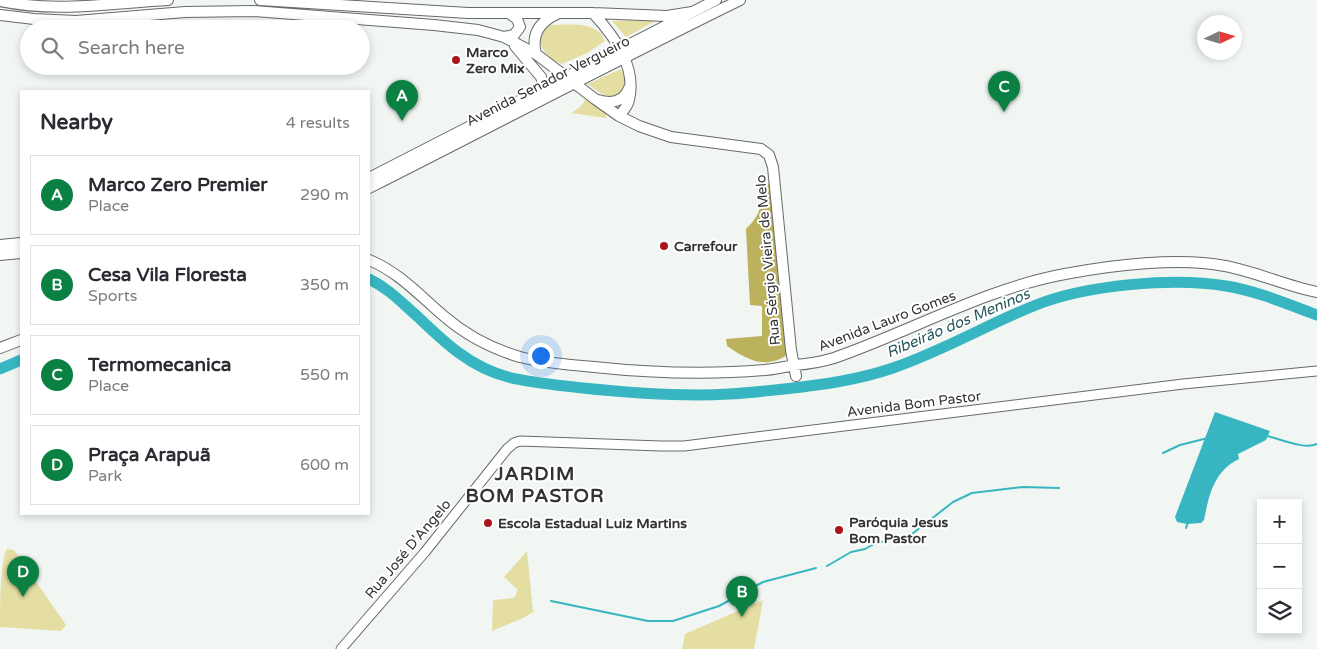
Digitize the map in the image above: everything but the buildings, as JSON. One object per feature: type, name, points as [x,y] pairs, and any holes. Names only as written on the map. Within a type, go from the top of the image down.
[{"type":"main road","points":[[0,1],[28,6],[70,7],[168,0]]},
{"type":"main road","points":[[260,0],[440,12],[594,13],[667,16],[692,12]]},
{"type":"main road","name":"Avenida Senador Vergueiro","points":[[370,187],[574,84],[622,53],[716,0]]},
{"type":"main road","name":"Avenida Senador Vergueiro","points":[[370,177],[566,77],[740,0]]},
{"type":"main road","points":[[0,15],[34,19],[76,20],[184,12],[252,11],[369,20]]},
{"type":"main road","points":[[506,38],[514,35],[520,27],[517,18],[509,12]]},
{"type":"main road","points":[[594,13],[609,31],[622,53],[627,68],[630,85],[628,102],[619,116]]},
{"type":"main road","points":[[536,54],[534,42],[537,30],[546,20],[558,14]]},
{"type":"main road","points":[[370,20],[478,30],[506,38],[536,54],[566,77]]},
{"type":"main road","points":[[506,38],[540,76],[543,82],[541,90]]},
{"type":"main road","name":"Rua Sérgio Vieira de Melo","points":[[566,77],[619,116],[640,126],[671,137],[697,142],[755,147],[768,154],[774,171],[795,371]]},
{"type":"main road","points":[[594,99],[606,102],[619,101],[626,94],[630,85]]},
{"type":"main road","points":[[0,245],[20,243]]},
{"type":"main road","points":[[0,255],[20,253]]},
{"type":"main road","name":"Avenida Lauro Gomes","points":[[370,260],[386,268],[407,283],[446,318],[467,333],[494,347],[518,356],[556,363],[664,373],[748,372],[781,368],[795,371],[810,364],[834,358],[1026,284],[1059,275],[1092,270],[1167,263],[1209,264],[1240,269],[1302,290],[1317,292]]},
{"type":"main road","points":[[0,348],[20,340]]},
{"type":"main road","name":"Avenida Bom Pastor","points":[[514,443],[525,440],[684,446],[1183,384],[1317,371]]},
{"type":"main road","name":"Rua José D'Angelo","points":[[341,649],[425,552],[514,443]]},
{"type":"shaded area","points":[[657,20],[626,37],[612,21]]},
{"type":"shaded area","points":[[550,25],[582,25],[589,27],[601,34],[605,41],[587,53],[562,64],[550,57],[542,47],[541,36]]},
{"type":"shaded area","points":[[621,69],[625,80],[623,88],[615,97],[604,95],[588,84]]},
{"type":"shaded area","points":[[587,98],[607,113],[606,118],[571,113],[580,107]]},
{"type":"shaded area","points":[[771,183],[787,355],[771,362],[763,362],[749,359],[734,351],[727,346],[726,339],[762,336],[762,306],[750,305],[746,229],[760,209],[762,184]]},
{"type":"shaded area","points":[[7,549],[14,550],[66,625],[61,631],[0,627],[2,574]]},
{"type":"shaded area","points":[[527,551],[533,612],[492,631],[493,600],[514,598],[518,590],[504,577]]},
{"type":"shaded area","points":[[763,600],[754,649],[682,649],[685,634]]},
{"type":"water","points":[[1215,412],[1270,431],[1266,440],[1238,454],[1239,459],[1218,477],[1208,502],[1204,520],[1201,523],[1187,524],[1177,522],[1175,517]]},
{"type":"waterway","name":"Ribeirão dos Meninos","points":[[370,280],[394,296],[458,352],[494,373],[545,384],[674,395],[736,394],[826,384],[866,376],[930,354],[1036,305],[1079,292],[1104,288],[1156,283],[1205,283],[1261,294],[1317,315]]},
{"type":"waterway","name":"Ribeirão dos Meninos","points":[[0,369],[20,360]]},
{"type":"waterway","points":[[1267,436],[1299,445],[1312,446],[1317,444]]},
{"type":"waterway","points":[[1163,453],[1180,445],[1208,438]]},
{"type":"waterway","points":[[827,566],[851,552],[912,534],[953,502],[972,493],[1023,487],[1059,488]]},
{"type":"waterway","points":[[1186,528],[1188,522]]},
{"type":"waterway","points":[[551,601],[648,621],[673,621],[719,606],[763,582],[816,568]]},
{"type":"place","name":"Marco Zero Mix","points":[[456,60]]},
{"type":"place","name":"Termomecanica","points":[[1004,112]]},
{"type":"place","name":"Marco Zero Premier","points":[[402,121]]},
{"type":"place","name":"Carrefour","points":[[664,246]]},
{"type":"place","name":"Escola Estadual Luiz Martins","points":[[488,523]]},
{"type":"place","name":"Paróquia Jesus Bom Pastor","points":[[839,530]]},
{"type":"place","name":"Praça Arapuã","points":[[23,597]]},
{"type":"place","name":"Cesa Vila Floresta","points":[[742,617]]},
{"type":"district","name":"JARDIM BOM PASTOR","points":[[535,485]]}]
